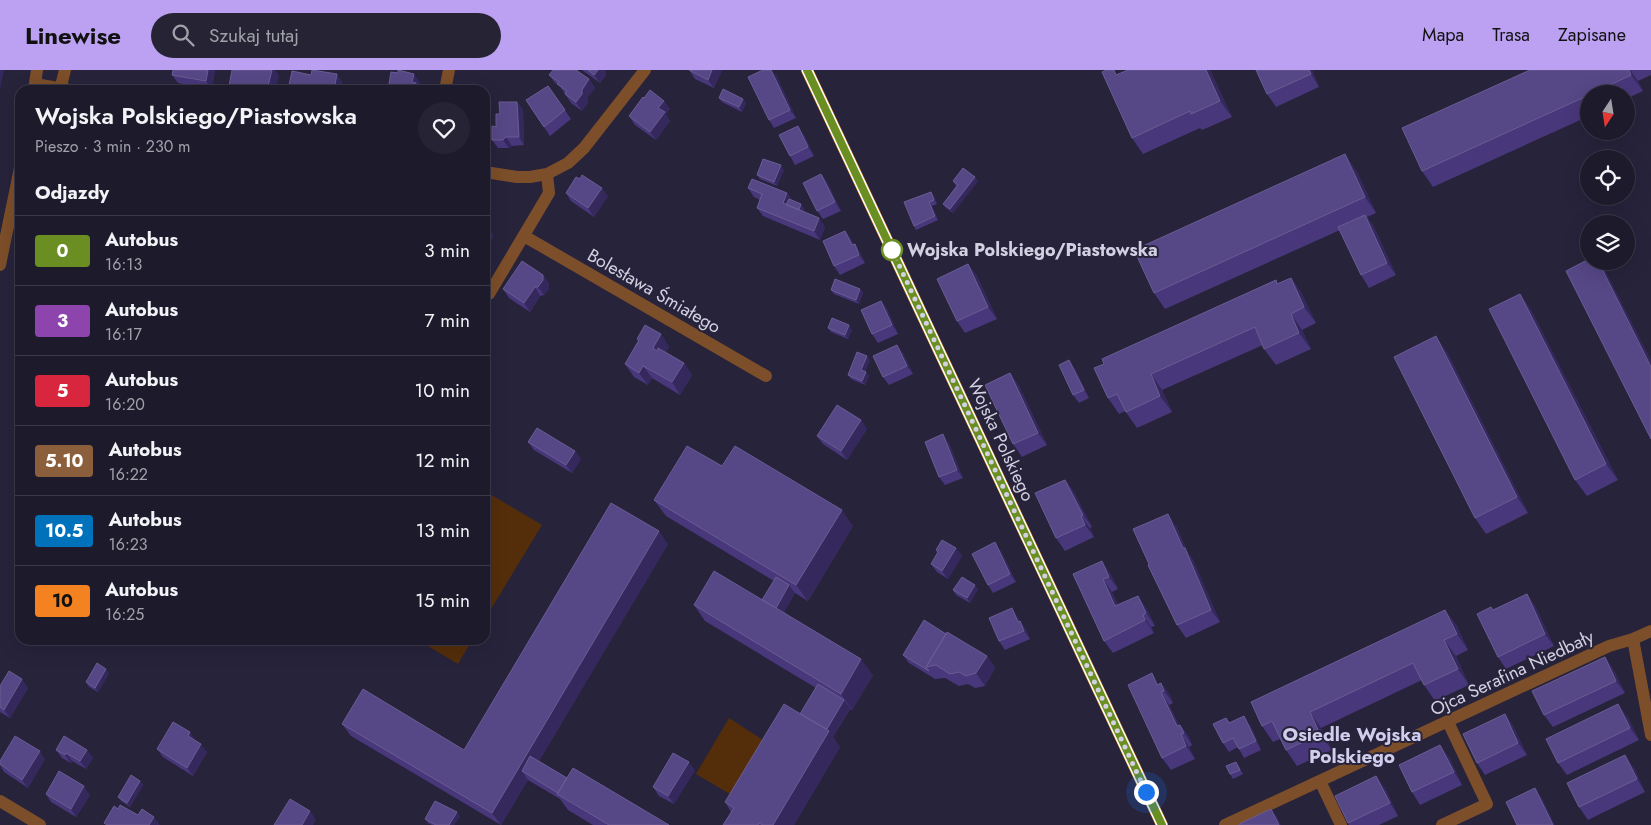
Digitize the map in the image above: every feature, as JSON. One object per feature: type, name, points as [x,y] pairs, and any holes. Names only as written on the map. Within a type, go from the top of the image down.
[{"type":"main road","name":"Wojska Polskiego","points":[[807,70],[1162,825]]},
{"type":"street","points":[[34,85],[37,70]]},
{"type":"street","points":[[64,70],[64,85]]},
{"type":"street","points":[[447,85],[449,70]]},
{"type":"street","points":[[490,173],[530,178],[547,174],[568,163],[584,148],[645,70]]},
{"type":"street","points":[[490,292],[549,193],[547,174]]},
{"type":"street","points":[[0,264],[15,192]]},
{"type":"street","name":"Bolesława Śmiałego","points":[[524,236],[766,376]]},
{"type":"street","name":"Ojca Serafina Niedbały","points":[[1225,825],[1609,646],[1651,631]]},
{"type":"street","points":[[1633,639],[1651,735]]},
{"type":"street","points":[[1442,825],[1487,804],[1448,722]]},
{"type":"street","points":[[1320,781],[1341,825]]},
{"type":"street","points":[[0,801],[40,825]]},
{"type":"shaded area","points":[[490,494],[542,525],[490,611]]},
{"type":"shaded area","points":[[426,645],[469,645],[458,664]]},
{"type":"shaded area","points":[[729,718],[772,746],[740,800],[696,774]]},
{"type":"building","points":[[173,70],[208,70],[206,81],[172,75]]},
{"type":"building","points":[[232,70],[272,70],[268,85],[229,85]]},
{"type":"building","points":[[312,70],[337,74],[335,85],[289,85],[292,71],[311,75]]},
{"type":"building","points":[[398,70],[414,74],[412,82],[416,83],[415,85],[389,85],[391,72],[398,73]]},
{"type":"building","points":[[553,70],[576,70],[589,79],[576,102],[565,94],[567,91],[557,84],[559,82],[549,75]]},
{"type":"building","points":[[588,70],[598,70],[594,75]]},
{"type":"building","points":[[689,70],[712,70],[708,80]]},
{"type":"building","points":[[763,70],[771,70],[790,110],[769,120],[748,77]]},
{"type":"building","points":[[1114,70],[1116,75],[1128,70],[1206,70],[1220,101],[1191,114],[1190,111],[1132,138],[1102,72]]},
{"type":"building","points":[[1256,70],[1309,70],[1311,74],[1267,94]]},
{"type":"building","points":[[1530,70],[1629,70],[1631,75],[1610,85],[1580,85],[1580,99],[1422,171],[1402,128]]},
{"type":"building","points":[[548,86],[565,110],[544,127],[526,100]]},
{"type":"building","points":[[723,89],[743,99],[739,107],[719,98]]},
{"type":"building","points":[[650,90],[664,101],[658,108],[665,112],[650,132],[629,116]]},
{"type":"building","points":[[499,102],[517,102],[519,137],[492,140],[492,126],[496,127],[496,114],[500,114]]},
{"type":"building","points":[[798,126],[808,147],[790,156],[779,135]]},
{"type":"building","points":[[1345,154],[1365,197],[1154,293],[1134,250]]},
{"type":"building","points":[[763,159],[781,165],[774,182],[757,175]]},
{"type":"building","points":[[963,168],[975,177],[950,209],[943,204],[958,185],[953,181]]},
{"type":"building","points":[[821,174],[835,202],[817,211],[803,183]]},
{"type":"building","points":[[582,175],[602,188],[588,208],[566,193],[576,177],[580,179]]},
{"type":"building","points":[[752,179],[787,193],[783,203],[819,218],[814,231],[757,208],[762,194],[748,188]]},
{"type":"building","points":[[931,192],[934,200],[929,202],[935,216],[914,226],[904,202]]},
{"type":"building","points":[[789,199],[801,204],[799,210],[786,205]]},
{"type":"building","points":[[1365,215],[1387,263],[1361,275],[1338,227]]},
{"type":"building","points":[[845,231],[852,245],[855,244],[859,255],[834,266],[823,241]]},
{"type":"building","points":[[522,261],[543,275],[543,280],[538,287],[535,287],[524,303],[503,289]]},
{"type":"building","points":[[968,264],[988,307],[957,321],[937,279]]},
{"type":"building","points":[[1580,264],[1580,270],[1602,270],[1651,367],[1651,439],[1566,271]]},
{"type":"building","points":[[1291,278],[1304,307],[1291,314],[1299,333],[1264,349],[1255,327],[1151,374],[1160,396],[1126,412],[1117,394],[1108,398],[1094,368],[1104,364],[1102,359],[1276,280],[1277,284]]},
{"type":"building","points":[[835,279],[860,289],[856,300],[831,290]]},
{"type":"building","points":[[1520,294],[1606,464],[1575,480],[1489,309]]},
{"type":"building","points":[[881,301],[892,325],[872,334],[861,310]]},
{"type":"building","points":[[832,318],[849,325],[845,335],[828,328]]},
{"type":"building","points":[[645,325],[661,334],[653,348],[657,351],[658,348],[684,363],[672,382],[643,366],[639,373],[625,364],[639,340],[637,339]]},
{"type":"building","points":[[1436,336],[1517,497],[1475,518],[1394,357]]},
{"type":"building","points":[[897,345],[907,366],[883,377],[873,356]]},
{"type":"building","points":[[857,352],[867,356],[861,370],[866,372],[862,381],[848,375]]},
{"type":"building","points":[[1069,360],[1084,390],[1073,395],[1059,365]]},
{"type":"building","points":[[1010,373],[1038,433],[1013,444],[985,385]]},
{"type":"building","points":[[837,405],[861,420],[841,451],[817,436]]},
{"type":"building","points":[[537,428],[575,451],[566,465],[528,442]]},
{"type":"building","points":[[943,434],[957,470],[939,477],[925,442]]},
{"type":"building","points":[[687,446],[722,466],[735,446],[842,510],[796,585],[654,500]]},
{"type":"building","points":[[1065,480],[1083,515],[1081,516],[1085,525],[1056,538],[1035,493]]},
{"type":"building","points":[[611,503],[659,531],[492,813],[342,724],[363,689],[464,750]]},
{"type":"building","points":[[1168,514],[1183,548],[1185,548],[1211,610],[1177,625],[1133,529]]},
{"type":"building","points":[[942,540],[956,548],[942,571],[931,564]]},
{"type":"building","points":[[995,542],[1010,574],[988,585],[972,554]]},
{"type":"building","points":[[1102,561],[1109,577],[1103,579],[1115,606],[1138,596],[1146,613],[1143,615],[1145,620],[1104,641],[1073,574]]},
{"type":"building","points":[[714,571],[861,659],[841,694],[694,605]]},
{"type":"building","points":[[776,577],[789,585],[776,608],[762,600]]},
{"type":"building","points":[[962,577],[975,585],[967,598],[953,590]]},
{"type":"building","points":[[1527,594],[1545,634],[1498,657],[1477,614],[1491,607],[1493,610]]},
{"type":"building","points":[[1012,608],[1024,631],[999,641],[989,618]]},
{"type":"building","points":[[1445,610],[1457,634],[1444,640],[1458,669],[1424,685],[1413,663],[1310,712],[1320,734],[1286,750],[1272,721],[1262,726],[1251,702]]},
{"type":"building","points":[[924,620],[946,634],[926,667],[929,671],[903,655]]},
{"type":"building","points":[[947,632],[987,656],[976,673],[966,676],[959,672],[950,674],[936,665],[926,667]]},
{"type":"building","points":[[1605,657],[1616,681],[1544,715],[1532,691]]},
{"type":"building","points":[[97,663],[106,669],[95,688],[86,682]]},
{"type":"building","points":[[9,671],[22,679],[4,710],[0,707],[0,686]]},
{"type":"building","points":[[1152,673],[1157,685],[1161,683],[1164,691],[1161,692],[1177,726],[1180,725],[1184,733],[1181,734],[1186,746],[1162,758],[1128,685]]},
{"type":"building","points":[[818,684],[844,700],[827,729],[800,714]]},
{"type":"building","points":[[784,704],[829,731],[773,825],[759,823],[758,825],[723,825],[734,808],[725,802]]},
{"type":"building","points":[[1618,704],[1630,728],[1558,763],[1546,739]]},
{"type":"building","points":[[1505,714],[1518,743],[1477,763],[1463,734]]},
{"type":"building","points":[[1244,716],[1256,741],[1239,749],[1233,738],[1223,743],[1213,724],[1226,718],[1229,723]]},
{"type":"building","points":[[173,722],[190,732],[188,736],[201,744],[187,768],[157,749]]},
{"type":"building","points":[[15,736],[40,751],[22,780],[0,764]]},
{"type":"building","points":[[64,736],[87,750],[80,761],[56,750]]},
{"type":"building","points":[[1440,745],[1454,772],[1412,792],[1399,765]]},
{"type":"building","points":[[673,753],[689,762],[668,796],[653,787]]},
{"type":"building","points":[[1625,755],[1637,779],[1579,807],[1567,783]]},
{"type":"building","points":[[530,756],[567,778],[558,793],[522,771]]},
{"type":"building","points":[[1236,762],[1240,770],[1230,774],[1226,766]]},
{"type":"building","points":[[573,768],[669,825],[609,825],[557,794]]},
{"type":"building","points":[[59,771],[84,786],[71,809],[46,794]]},
{"type":"building","points":[[131,775],[140,781],[127,803],[118,797]]},
{"type":"building","points":[[1376,776],[1390,803],[1348,823],[1335,796]]},
{"type":"building","points":[[1535,788],[1553,825],[1517,825],[1506,802]]},
{"type":"building","points":[[290,799],[310,811],[302,825],[274,825]]},
{"type":"building","points":[[435,801],[457,812],[449,825],[436,825],[425,819]]},
{"type":"building","points":[[120,805],[138,815],[142,809],[154,817],[149,825],[107,825],[104,823],[114,806],[118,809]]},
{"type":"building","points":[[1271,809],[1279,825],[1239,825],[1239,824]]},
{"type":"bus line","name":"0","points":[[807,70],[1162,825]]},
{"type":"place","name":"Wojska Polskiego/Piastowska","points":[[892,250]]},
{"type":"district","name":"Osiedle Wojska Polskiego","points":[[1352,745]]},
{"type":"route","points":[[892,250],[1146,792]]}]
